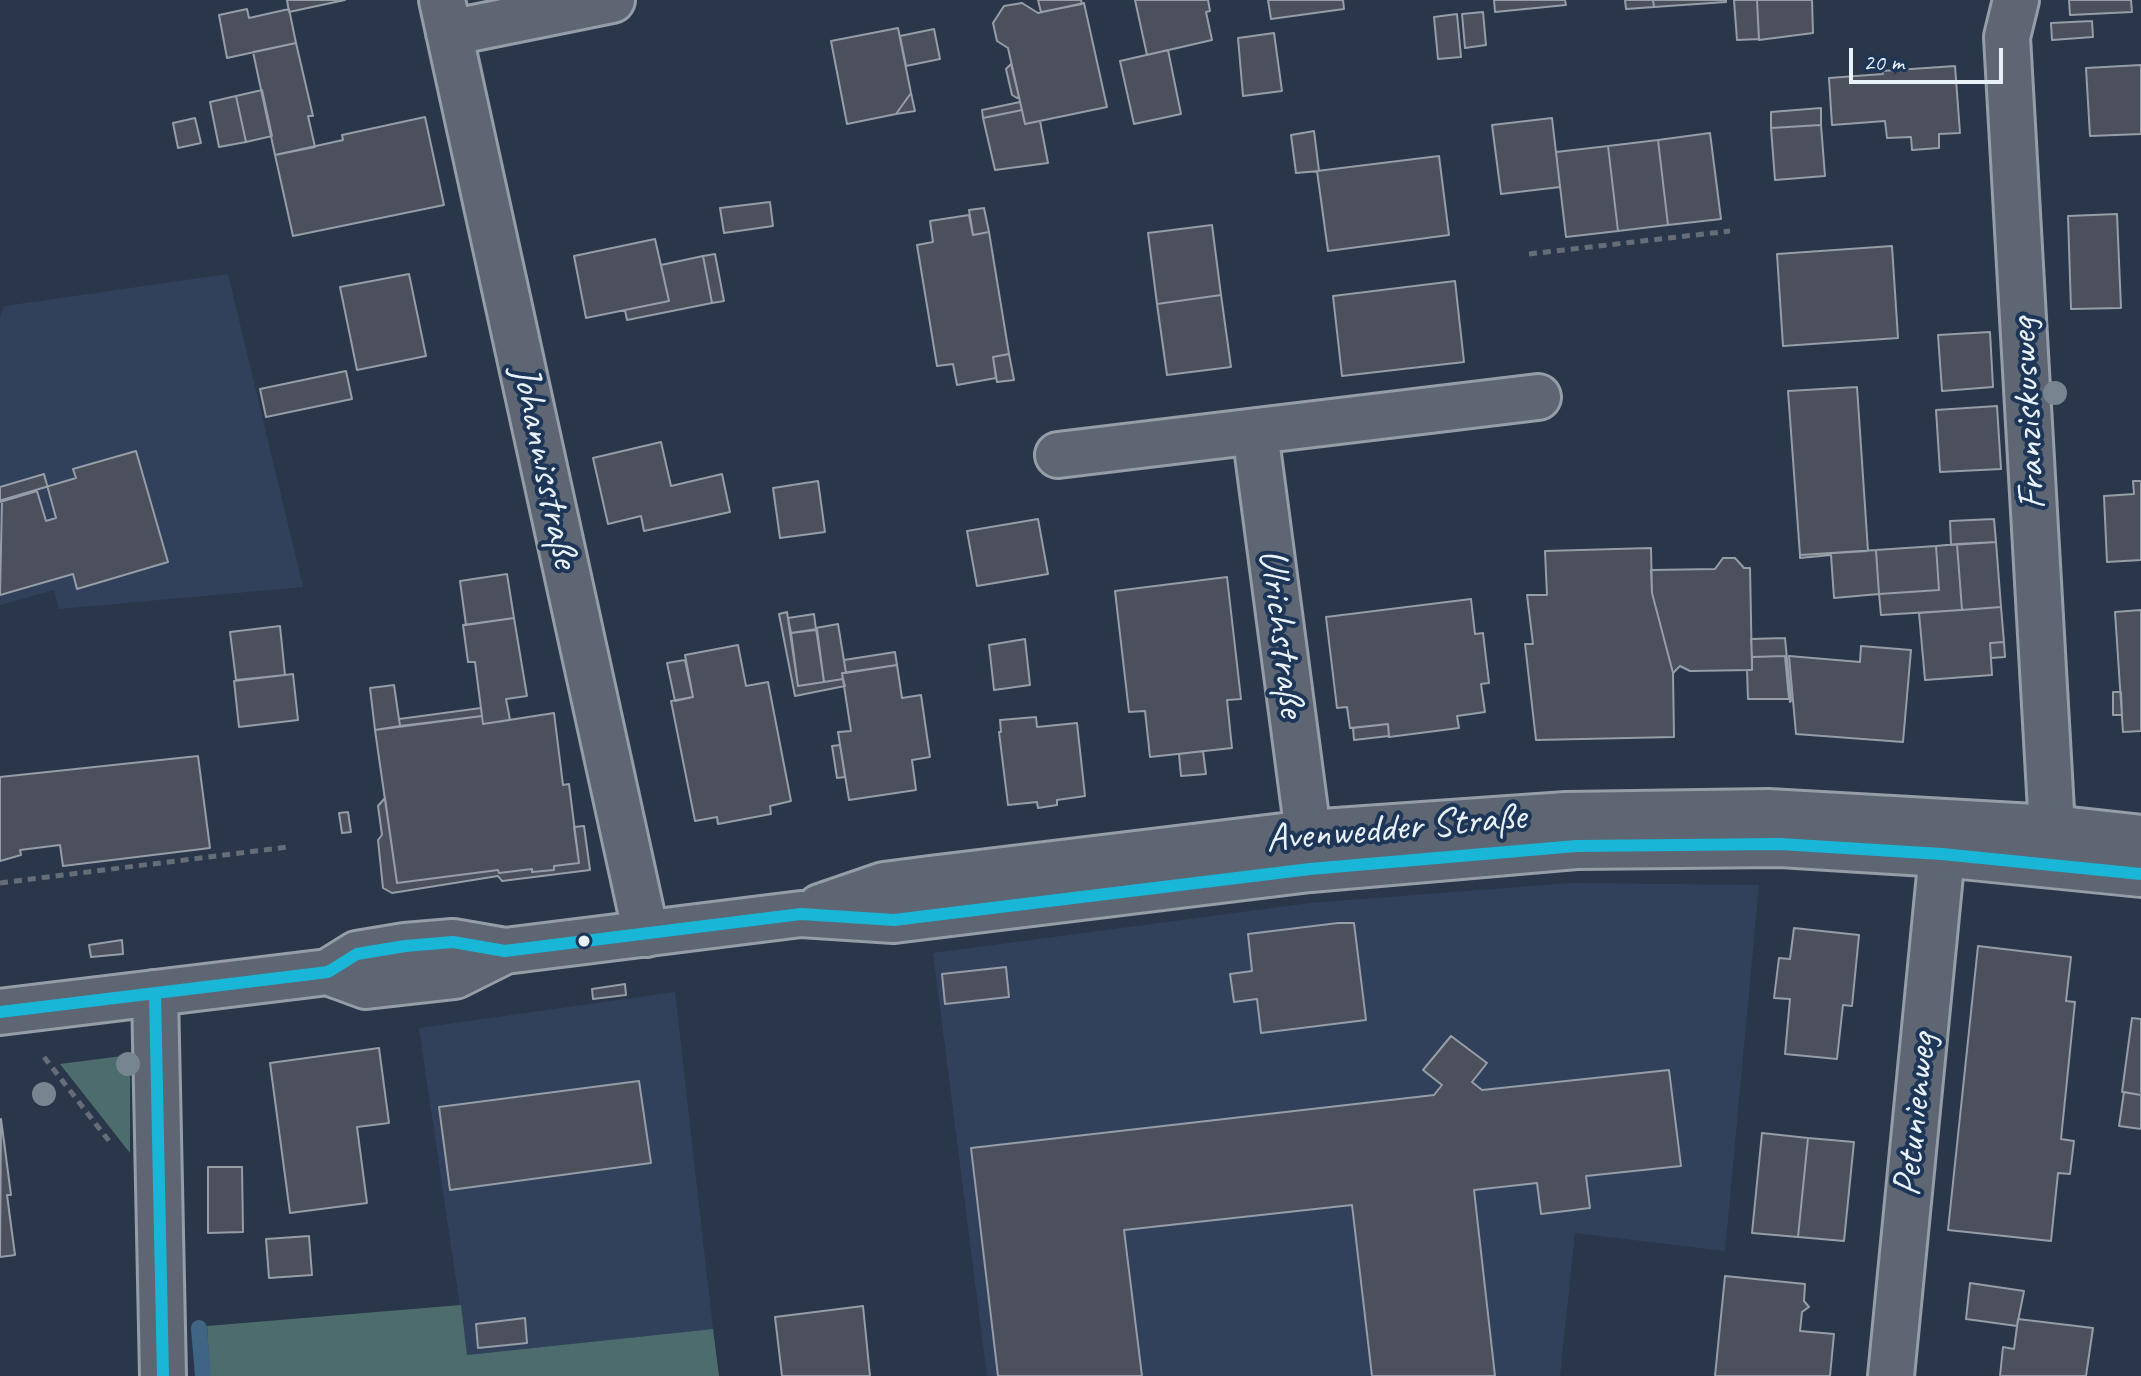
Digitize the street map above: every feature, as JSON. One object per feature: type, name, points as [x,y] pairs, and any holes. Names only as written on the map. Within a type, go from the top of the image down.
[{"type":"street","points":[[446,16],[612,0]]},
{"type":"street","name":"Franziskusweg","points":[[2016,0],[2007,37],[2052,828]]},
{"type":"street","name":"Johannisstraße","points":[[446,16],[646,934]]},
{"type":"street","points":[[1058,455],[1538,397]]},
{"type":"street","name":"Ulrichstraße","points":[[1255,432],[1308,833]]},
{"type":"street","name":"Avenwedder Straße","points":[[801,914],[884,885],[1308,833],[1566,815],[1768,812],[2052,828],[2141,838]]},
{"type":"street","name":"Avenwedder Straße","points":[[0,1012],[328,972],[366,986],[440,978],[455,976],[505,951],[801,914],[894,920],[1310,869],[1576,846],[1780,844],[1942,854],[2141,874]]},
{"type":"street","name":"Petunienweg","points":[[1891,1376],[1942,854]]},
{"type":"street","points":[[155,993],[163,1376]]},
{"type":"path","points":[[1529,254],[1730,231]]},
{"type":"path","points":[[0,883],[288,847]]},
{"type":"path","points":[[44,1056],[111,1143]]},
{"type":"shaded area","points":[[228,274],[303,587],[59,609],[54,590],[0,605],[0,316],[5,306]]},
{"type":"shaded area","points":[[1572,883],[1759,885],[1725,1251],[1575,1233],[1560,1376],[987,1376],[933,953],[1310,903]]},
{"type":"shaded area","points":[[675,992],[713,1329],[467,1355],[419,1028]]},
{"type":"green space","points":[[130,1055],[130,1153],[60,1064]]},
{"type":"green space","points":[[461,1305],[467,1355],[713,1329],[719,1376],[210,1376],[207,1326]]},
{"type":"building","points":[[287,0],[345,0],[289,12]]},
{"type":"building","points":[[1038,0],[1081,0],[1082,4],[1041,12]]},
{"type":"building","points":[[1135,0],[1208,0],[1210,11],[1206,12],[1212,40],[1147,55]]},
{"type":"building","points":[[1268,0],[1343,0],[1344,9],[1271,19]]},
{"type":"building","points":[[1494,0],[1565,0],[1566,5],[1495,12]]},
{"type":"building","points":[[1625,0],[1653,0],[1654,7],[1626,9]]},
{"type":"building","points":[[1653,0],[1726,0],[1726,2],[1654,7]]},
{"type":"building","points":[[1734,0],[1757,0],[1759,39],[1737,40]]},
{"type":"building","points":[[1757,0],[1812,0],[1813,33],[1759,40]]},
{"type":"building","points":[[2069,0],[2131,0],[2132,12],[2070,15]]},
{"type":"building","points":[[1022,3],[1038,13],[1084,3],[1107,107],[1025,124],[1008,48],[997,41],[993,23],[1004,6]]},
{"type":"building","points":[[247,9],[249,18],[289,9],[296,43],[227,58],[219,15]]},
{"type":"building","points":[[1483,12],[1486,45],[1465,48],[1462,14]]},
{"type":"building","points":[[1457,14],[1461,57],[1438,59],[1434,17]]},
{"type":"building","points":[[2092,21],[2093,37],[2052,40],[2051,23]]},
{"type":"building","points":[[898,28],[911,93],[896,114],[847,124],[831,41]]},
{"type":"building","points":[[934,29],[940,59],[906,66],[900,36]]},
{"type":"building","points":[[1274,33],[1282,91],[1243,96],[1238,38]]},
{"type":"building","points":[[296,43],[313,116],[308,116],[315,147],[275,155],[253,52]]},
{"type":"building","points":[[1168,50],[1181,114],[1134,124],[1120,61]]},
{"type":"building","points":[[1011,64],[1017,98],[1012,95],[1006,69]]},
{"type":"building","points":[[2141,65],[2141,134],[2090,136],[2086,68]]},
{"type":"building","points":[[1955,66],[1960,133],[1939,134],[1939,148],[1912,150],[1911,137],[1887,138],[1885,121],[1832,125],[1829,78]]},
{"type":"building","points":[[262,90],[272,136],[246,142],[236,96]]},
{"type":"building","points":[[911,93],[915,111],[896,114]]},
{"type":"building","points":[[236,96],[246,142],[219,147],[210,102]]},
{"type":"building","points":[[1020,102],[1022,110],[983,118],[982,110]]},
{"type":"building","points":[[1821,108],[1821,125],[1771,128],[1771,112]]},
{"type":"building","points":[[1022,110],[1025,124],[1040,121],[1048,163],[995,170],[983,118]]},
{"type":"building","points":[[425,117],[444,205],[293,236],[275,155],[343,140],[342,135]]},
{"type":"building","points":[[195,118],[201,143],[178,148],[173,123]]},
{"type":"building","points":[[1552,118],[1560,187],[1501,194],[1492,125]]},
{"type":"building","points":[[1821,125],[1825,176],[1775,180],[1771,128]]},
{"type":"building","points":[[1314,131],[1319,171],[1296,173],[1291,135]]},
{"type":"building","points":[[1710,133],[1721,219],[1668,225],[1658,140]]},
{"type":"building","points":[[1658,140],[1668,225],[1618,231],[1608,146]]},
{"type":"building","points":[[1608,146],[1618,231],[1566,237],[1556,152]]},
{"type":"building","points":[[1439,156],[1449,235],[1328,251],[1317,171]]},
{"type":"building","points":[[770,202],[773,226],[724,233],[720,208]]},
{"type":"building","points":[[984,208],[989,232],[973,235],[969,210]]},
{"type":"building","points":[[2117,214],[2121,308],[2071,309],[2068,216]]},
{"type":"building","points":[[969,215],[973,235],[989,232],[1009,354],[993,357],[996,378],[957,385],[953,364],[937,366],[917,245],[933,242],[930,221]]},
{"type":"building","points":[[1212,225],[1221,295],[1157,304],[1148,233]]},
{"type":"building","points":[[655,239],[669,301],[586,318],[574,256]]},
{"type":"building","points":[[1892,246],[1898,338],[1783,346],[1777,254]]},
{"type":"building","points":[[715,254],[724,301],[712,303],[703,256]]},
{"type":"building","points":[[703,256],[712,303],[627,320],[625,310],[669,301],[661,265]]},
{"type":"building","points":[[409,274],[426,356],[357,370],[340,287]]},
{"type":"building","points":[[1455,281],[1464,362],[1342,376],[1333,296]]},
{"type":"building","points":[[1221,295],[1231,367],[1167,375],[1157,304]]},
{"type":"building","points":[[1990,332],[1993,387],[1942,391],[1938,335]]},
{"type":"building","points":[[1009,354],[1014,380],[997,382],[993,357]]},
{"type":"building","points":[[346,371],[352,399],[266,417],[260,389]]},
{"type":"building","points":[[1857,387],[1868,551],[1800,555],[1788,391]]},
{"type":"building","points":[[1997,406],[2001,469],[1940,472],[1936,410]]},
{"type":"building","points":[[661,442],[671,486],[722,474],[730,512],[644,531],[641,516],[608,524],[593,458]]},
{"type":"building","points":[[136,451],[168,562],[77,589],[73,574],[0,595],[2,500],[76,478],[73,469]]},
{"type":"building","points":[[44,474],[56,518],[46,521],[37,491],[0,502],[0,487]]},
{"type":"building","points":[[818,481],[825,532],[780,538],[773,488]]},
{"type":"building","points":[[2133,481],[2141,481],[2141,560],[2107,562],[2104,496],[2134,494]]},
{"type":"building","points":[[1038,519],[1048,574],[977,586],[967,531]]},
{"type":"building","points":[[1994,519],[1996,542],[1951,545],[1950,521]]},
{"type":"building","points":[[1996,542],[2001,607],[1962,610],[1957,544]]},
{"type":"building","points":[[1957,544],[1962,610],[1881,615],[1879,594],[1939,590],[1936,546]]},
{"type":"building","points":[[1936,546],[1939,590],[1879,594],[1876,550]]},
{"type":"building","points":[[1651,548],[1652,593],[1673,673],[1674,737],[1536,740],[1525,644],[1533,644],[1527,595],[1547,595],[1545,551]]},
{"type":"building","points":[[1876,550],[1879,594],[1834,598],[1831,555],[1800,558],[1800,555]]},
{"type":"building","points":[[1723,558],[1735,558],[1744,568],[1750,568],[1752,670],[1690,671],[1680,666],[1673,673],[1652,593],[1651,570],[1715,569]]},
{"type":"building","points":[[507,574],[514,618],[466,625],[460,581]]},
{"type":"building","points":[[1227,577],[1241,699],[1227,700],[1232,748],[1150,757],[1145,711],[1129,712],[1115,591]]},
{"type":"building","points":[[1471,599],[1475,634],[1483,633],[1489,683],[1481,684],[1485,712],[1457,716],[1459,728],[1389,737],[1388,724],[1350,728],[1347,707],[1337,708],[1326,617]]},
{"type":"building","points":[[2001,607],[2004,642],[1990,643],[1992,675],[1925,680],[1919,613]]},
{"type":"building","points":[[2141,610],[2141,731],[2123,732],[2115,612]]},
{"type":"building","points":[[787,612],[798,686],[843,679],[845,686],[795,696],[779,614]]},
{"type":"building","points":[[814,614],[816,630],[791,633],[788,618]]},
{"type":"building","points":[[514,618],[527,696],[506,699],[510,720],[483,724],[475,662],[468,662],[463,625]]},
{"type":"building","points":[[838,624],[846,673],[842,673],[843,679],[824,682],[816,628]]},
{"type":"building","points":[[280,626],[285,675],[236,680],[230,632]]},
{"type":"building","points":[[817,629],[824,682],[798,686],[791,633]]},
{"type":"building","points":[[1785,638],[1790,702],[1785,656],[1752,657],[1751,639]]},
{"type":"building","points":[[1025,639],[1030,685],[994,690],[989,645]]},
{"type":"building","points":[[2004,642],[2005,657],[1991,658],[1990,643]]},
{"type":"building","points":[[738,645],[746,686],[768,682],[791,801],[770,806],[771,814],[718,824],[717,817],[695,821],[671,701],[693,697],[685,655]]},
{"type":"building","points":[[1861,646],[1911,650],[1903,742],[1796,734],[1789,656],[1860,662]]},
{"type":"building","points":[[895,652],[897,665],[846,673],[844,660]]},
{"type":"building","points":[[1785,656],[1789,699],[1748,699],[1747,670],[1752,670],[1752,657]]},
{"type":"building","points":[[685,660],[693,697],[675,701],[667,663]]},
{"type":"building","points":[[897,665],[902,698],[921,695],[930,757],[912,760],[916,790],[849,800],[838,732],[851,731],[842,673]]},
{"type":"building","points":[[293,674],[298,720],[239,727],[234,681]]},
{"type":"building","points":[[394,685],[400,726],[375,730],[370,688]]},
{"type":"building","points":[[2113,692],[2121,692],[2122,715],[2113,715]]},
{"type":"building","points":[[481,708],[482,716],[400,726],[399,719]]},
{"type":"building","points":[[554,713],[563,785],[569,784],[579,863],[554,866],[554,870],[499,873],[498,870],[397,883],[375,730],[482,716],[483,724]]},
{"type":"building","points":[[1036,717],[1037,727],[1077,723],[1085,796],[1057,800],[1057,805],[1038,808],[1037,802],[1008,805],[1000,720]]},
{"type":"building","points":[[1388,724],[1389,736],[1354,740],[1353,728]]},
{"type":"building","points":[[840,745],[845,777],[837,778],[832,746]]},
{"type":"building","points":[[1203,751],[1206,774],[1181,776],[1179,754]]},
{"type":"building","points":[[198,756],[210,848],[63,866],[60,845],[20,850],[21,855],[0,861],[0,777]]},
{"type":"building","points":[[385,798],[397,883],[498,870],[499,873],[554,870],[554,866],[579,863],[574,827],[584,826],[590,870],[502,881],[498,876],[392,893],[383,888],[378,840],[382,835],[378,806]]},
{"type":"building","points":[[348,812],[351,832],[342,833],[339,813]]},
{"type":"building","points":[[1354,923],[1366,1020],[1261,1033],[1257,999],[1234,1002],[1230,974],[1252,971],[1248,934]]},
{"type":"building","points":[[1794,928],[1859,935],[1852,1006],[1843,1005],[1837,1059],[1785,1054],[1790,999],[1774,998],[1779,958],[1790,959]]},
{"type":"building","points":[[122,940],[123,954],[91,957],[89,945]]},
{"type":"building","points":[[1978,946],[2071,957],[2066,1001],[2075,1002],[2061,1139],[2074,1141],[2070,1174],[2058,1173],[2051,1241],[1948,1230]]},
{"type":"building","points":[[1006,967],[1009,997],[945,1004],[942,974]]},
{"type":"building","points":[[625,984],[626,995],[593,999],[592,989]]},
{"type":"building","points":[[2132,1018],[2141,1019],[2141,1095],[2122,1092]]},
{"type":"building","points":[[1451,1036],[1487,1063],[1472,1082],[1482,1090],[1669,1070],[1681,1166],[1586,1176],[1590,1208],[1541,1214],[1537,1183],[1474,1190],[1495,1376],[1372,1376],[1352,1205],[1124,1230],[1142,1376],[998,1376],[971,1148],[1434,1095],[1442,1085],[1423,1070]]},
{"type":"building","points":[[379,1048],[389,1123],[357,1127],[367,1203],[290,1213],[270,1063]]},
{"type":"building","points":[[639,1081],[651,1163],[450,1190],[439,1107]]},
{"type":"building","points":[[2124,1092],[2141,1095],[2141,1129],[2119,1126]]},
{"type":"building","points":[[1,1119],[15,1255],[0,1257]]},
{"type":"building","points":[[1762,1133],[1808,1138],[1798,1237],[1752,1233]]},
{"type":"building","points":[[1808,1138],[1854,1142],[1844,1241],[1798,1237]]},
{"type":"building","points":[[208,1167],[242,1167],[243,1232],[208,1233]]},
{"type":"building","points":[[309,1236],[312,1275],[269,1278],[266,1239]]},
{"type":"building","points":[[1725,1276],[1805,1284],[1804,1301],[1809,1307],[1802,1312],[1800,1331],[1834,1334],[1830,1376],[1715,1376]]},
{"type":"building","points":[[1970,1283],[2024,1291],[2017,1326],[1966,1319]]},
{"type":"building","points":[[863,1306],[870,1376],[782,1376],[775,1317]]},
{"type":"building","points":[[525,1318],[527,1343],[478,1348],[476,1324]]},
{"type":"building","points":[[2018,1319],[2093,1328],[2086,1376],[2000,1376],[2003,1347],[2014,1349]]},
{"type":"waterway","points":[[199,1328],[203,1376]]},
{"type":"transit line","points":[[0,1012],[328,972],[357,954],[405,946],[453,942],[505,951],[801,914],[894,920],[1310,869],[1576,846],[1780,844],[1942,854],[2141,874]]},
{"type":"transit line","points":[[155,993],[163,1376]]}]
